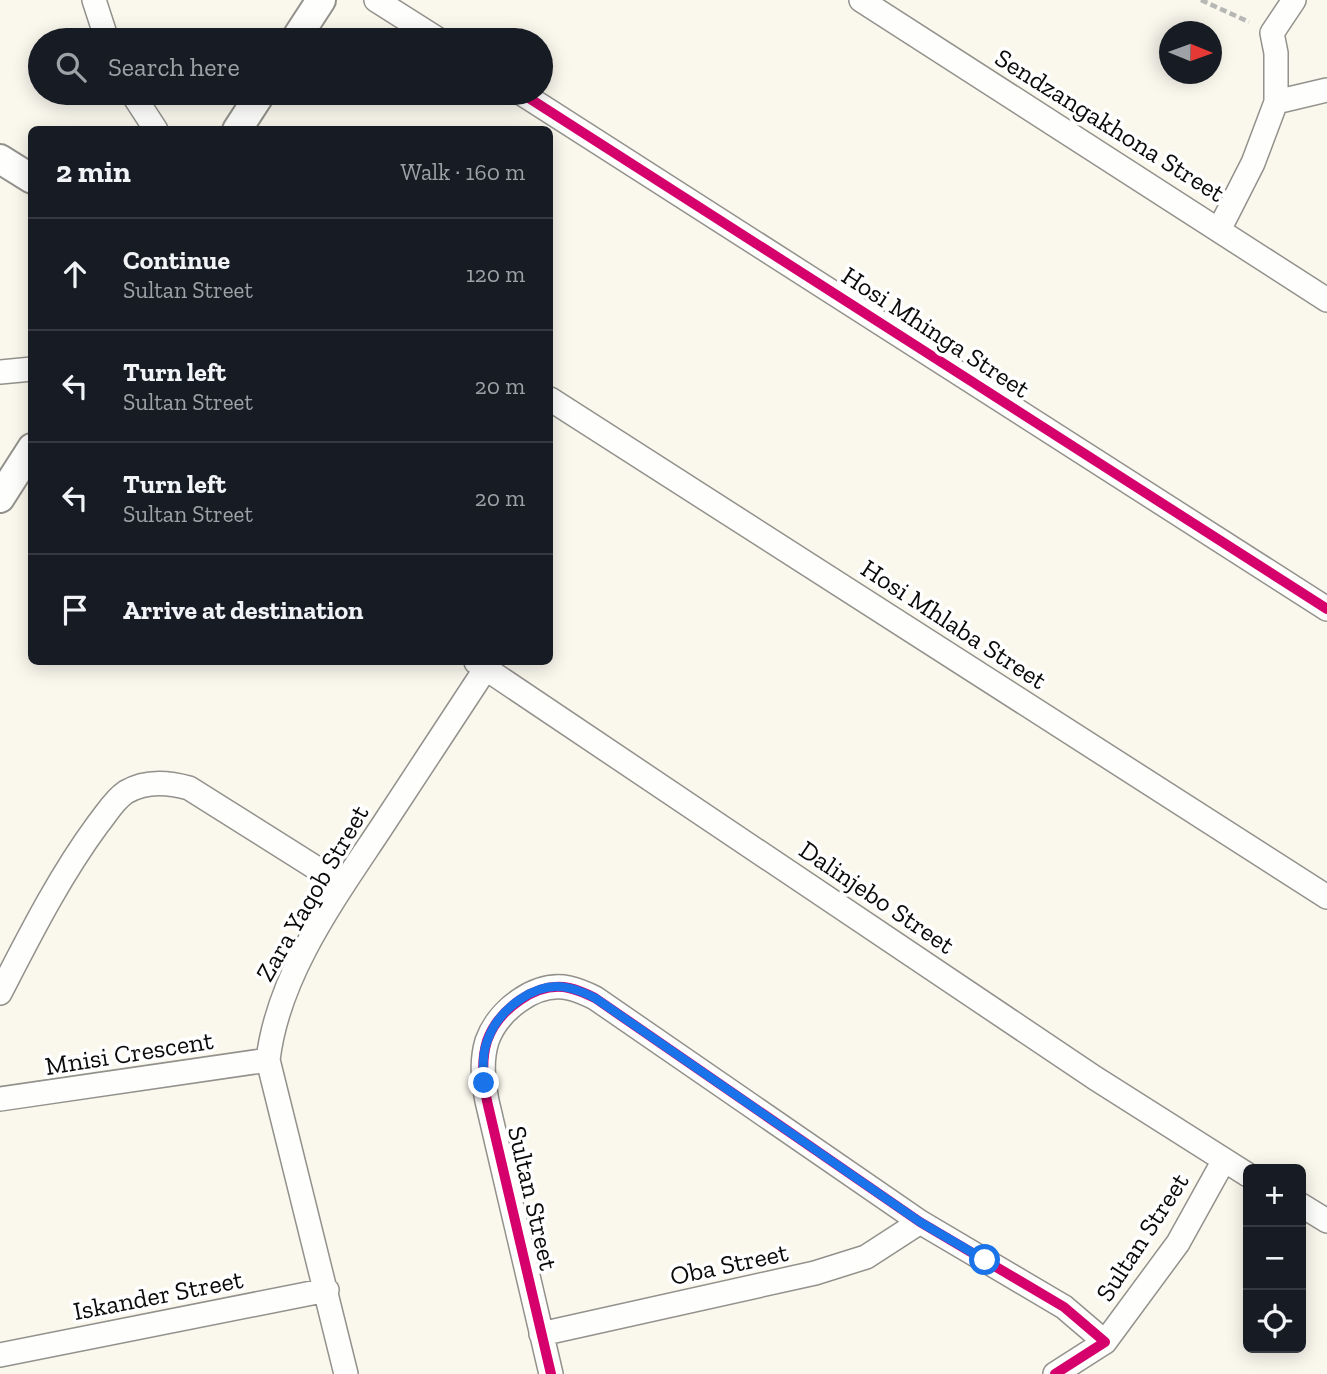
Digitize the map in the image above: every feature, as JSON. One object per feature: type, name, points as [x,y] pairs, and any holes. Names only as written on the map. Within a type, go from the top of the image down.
[{"type":"street","points":[[94,0],[103,28]]},
{"type":"street","points":[[303,28],[321,0]]},
{"type":"street","points":[[376,0],[420,28]]},
{"type":"street","name":"Sendzangakhona Street","points":[[861,0],[1220,228],[1327,300]]},
{"type":"street","points":[[1220,228],[1254,163],[1276,102],[1276,53],[1272,33],[1294,0]]},
{"type":"street","points":[[1276,102],[1327,90]]},
{"type":"street","points":[[140,105],[153,126]]},
{"type":"street","points":[[240,126],[253,105]]},
{"type":"street","name":"Hosi Mhinga Street","points":[[540,105],[1327,609]]},
{"type":"street","points":[[0,159],[28,176]]},
{"type":"street","points":[[0,372],[28,369]]},
{"type":"street","name":"Hosi Mhlaba Street","points":[[553,401],[1327,897]]},
{"type":"street","points":[[0,498],[28,454]]},
{"type":"street","name":"Zara Yaqob Street","points":[[346,1374],[268,1060],[282,995],[343,886],[481,665]]},
{"type":"street","name":"Dalinjebo Street","points":[[481,665],[1243,1172]]},
{"type":"street","points":[[0,993],[42,911],[83,844],[117,799],[142,785],[171,783],[189,788],[343,886]]},
{"type":"street","name":"Sultan Street","points":[[551,1374],[487,1101],[483,1063],[488,1038],[509,1009],[530,993],[551,987],[568,988],[595,998],[920,1222],[1064,1307],[1105,1342]]},
{"type":"street","name":"Mnisi Crescent","points":[[0,1099],[268,1060]]},
{"type":"street","name":"Sultan Street","points":[[1055,1374],[1105,1342],[1178,1243],[1224,1160]]},
{"type":"street","points":[[1306,1209],[1327,1221]]},
{"type":"street","name":"Oba Street","points":[[541,1334],[815,1273],[866,1257],[920,1222]]},
{"type":"street","name":"Iskander Street","points":[[0,1355],[327,1290]]},
{"type":"path","points":[[1201,0],[1272,33]]},
{"type":"cycle path","points":[[540,105],[1327,609]]},
{"type":"cycle path","points":[[551,1374],[487,1101],[483,1063],[492,1030],[509,1009],[531,994],[556,987],[572,989],[595,998],[920,1222],[1064,1307],[1105,1342],[1055,1374]]},
{"type":"route","points":[[484,1083],[483,1063],[488,1038],[509,1009],[530,993],[551,987],[568,988],[595,998],[920,1222],[985,1260]]}]
